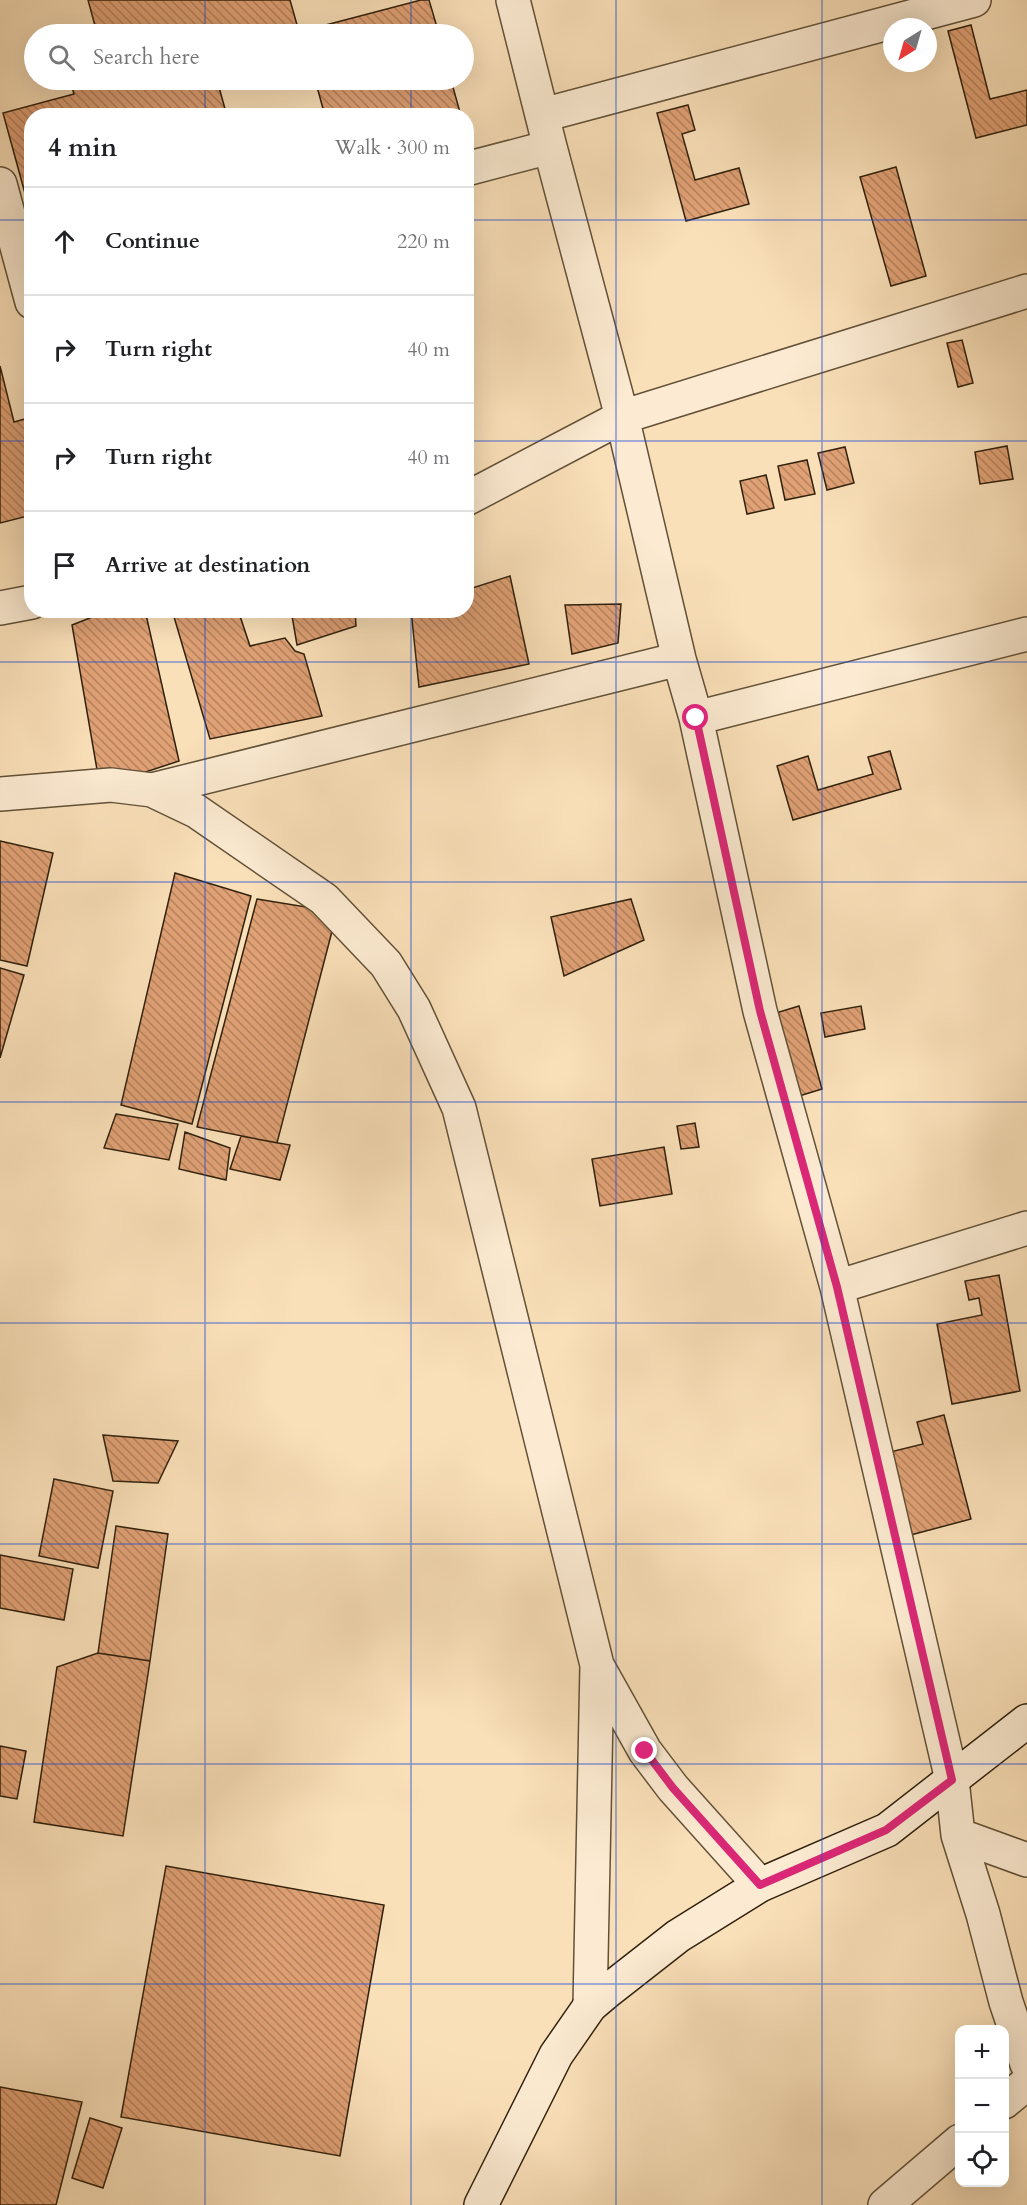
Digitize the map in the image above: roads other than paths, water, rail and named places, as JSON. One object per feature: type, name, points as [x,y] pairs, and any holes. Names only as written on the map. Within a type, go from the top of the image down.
[{"type":"street","points":[[513,0],[622,417],[679,659],[696,718],[760,1011],[837,1287],[952,1780],[958,1835],[983,1914],[1006,2002],[1027,2064]]},
{"type":"street","points":[[543,115],[974,0]]},
{"type":"street","points":[[474,167],[550,147]]},
{"type":"street","points":[[0,184],[22,290]]},
{"type":"street","points":[[474,495],[622,417],[1027,291]]},
{"type":"street","points":[[0,608],[24,604]]},
{"type":"street","points":[[696,718],[1027,634]]},
{"type":"street","points":[[152,790],[679,659]]},
{"type":"street","points":[[0,794],[111,785],[152,790],[196,811],[324,900],[387,964],[414,1009],[459,1108],[597,1665],[590,2006]]},
{"type":"street","points":[[837,1287],[1027,1228]]},
{"type":"street","points":[[597,1665],[645,1751],[673,1788],[760,1885]]},
{"type":"street","points":[[481,2205],[556,2055],[590,2006],[678,1936],[760,1885],[886,1830],[1027,1722]]},
{"type":"street","points":[[958,1835],[1027,1860]]},
{"type":"street","points":[[1009,2099],[1027,2083]]},
{"type":"street","points":[[885,2205],[955,2145]]}]
